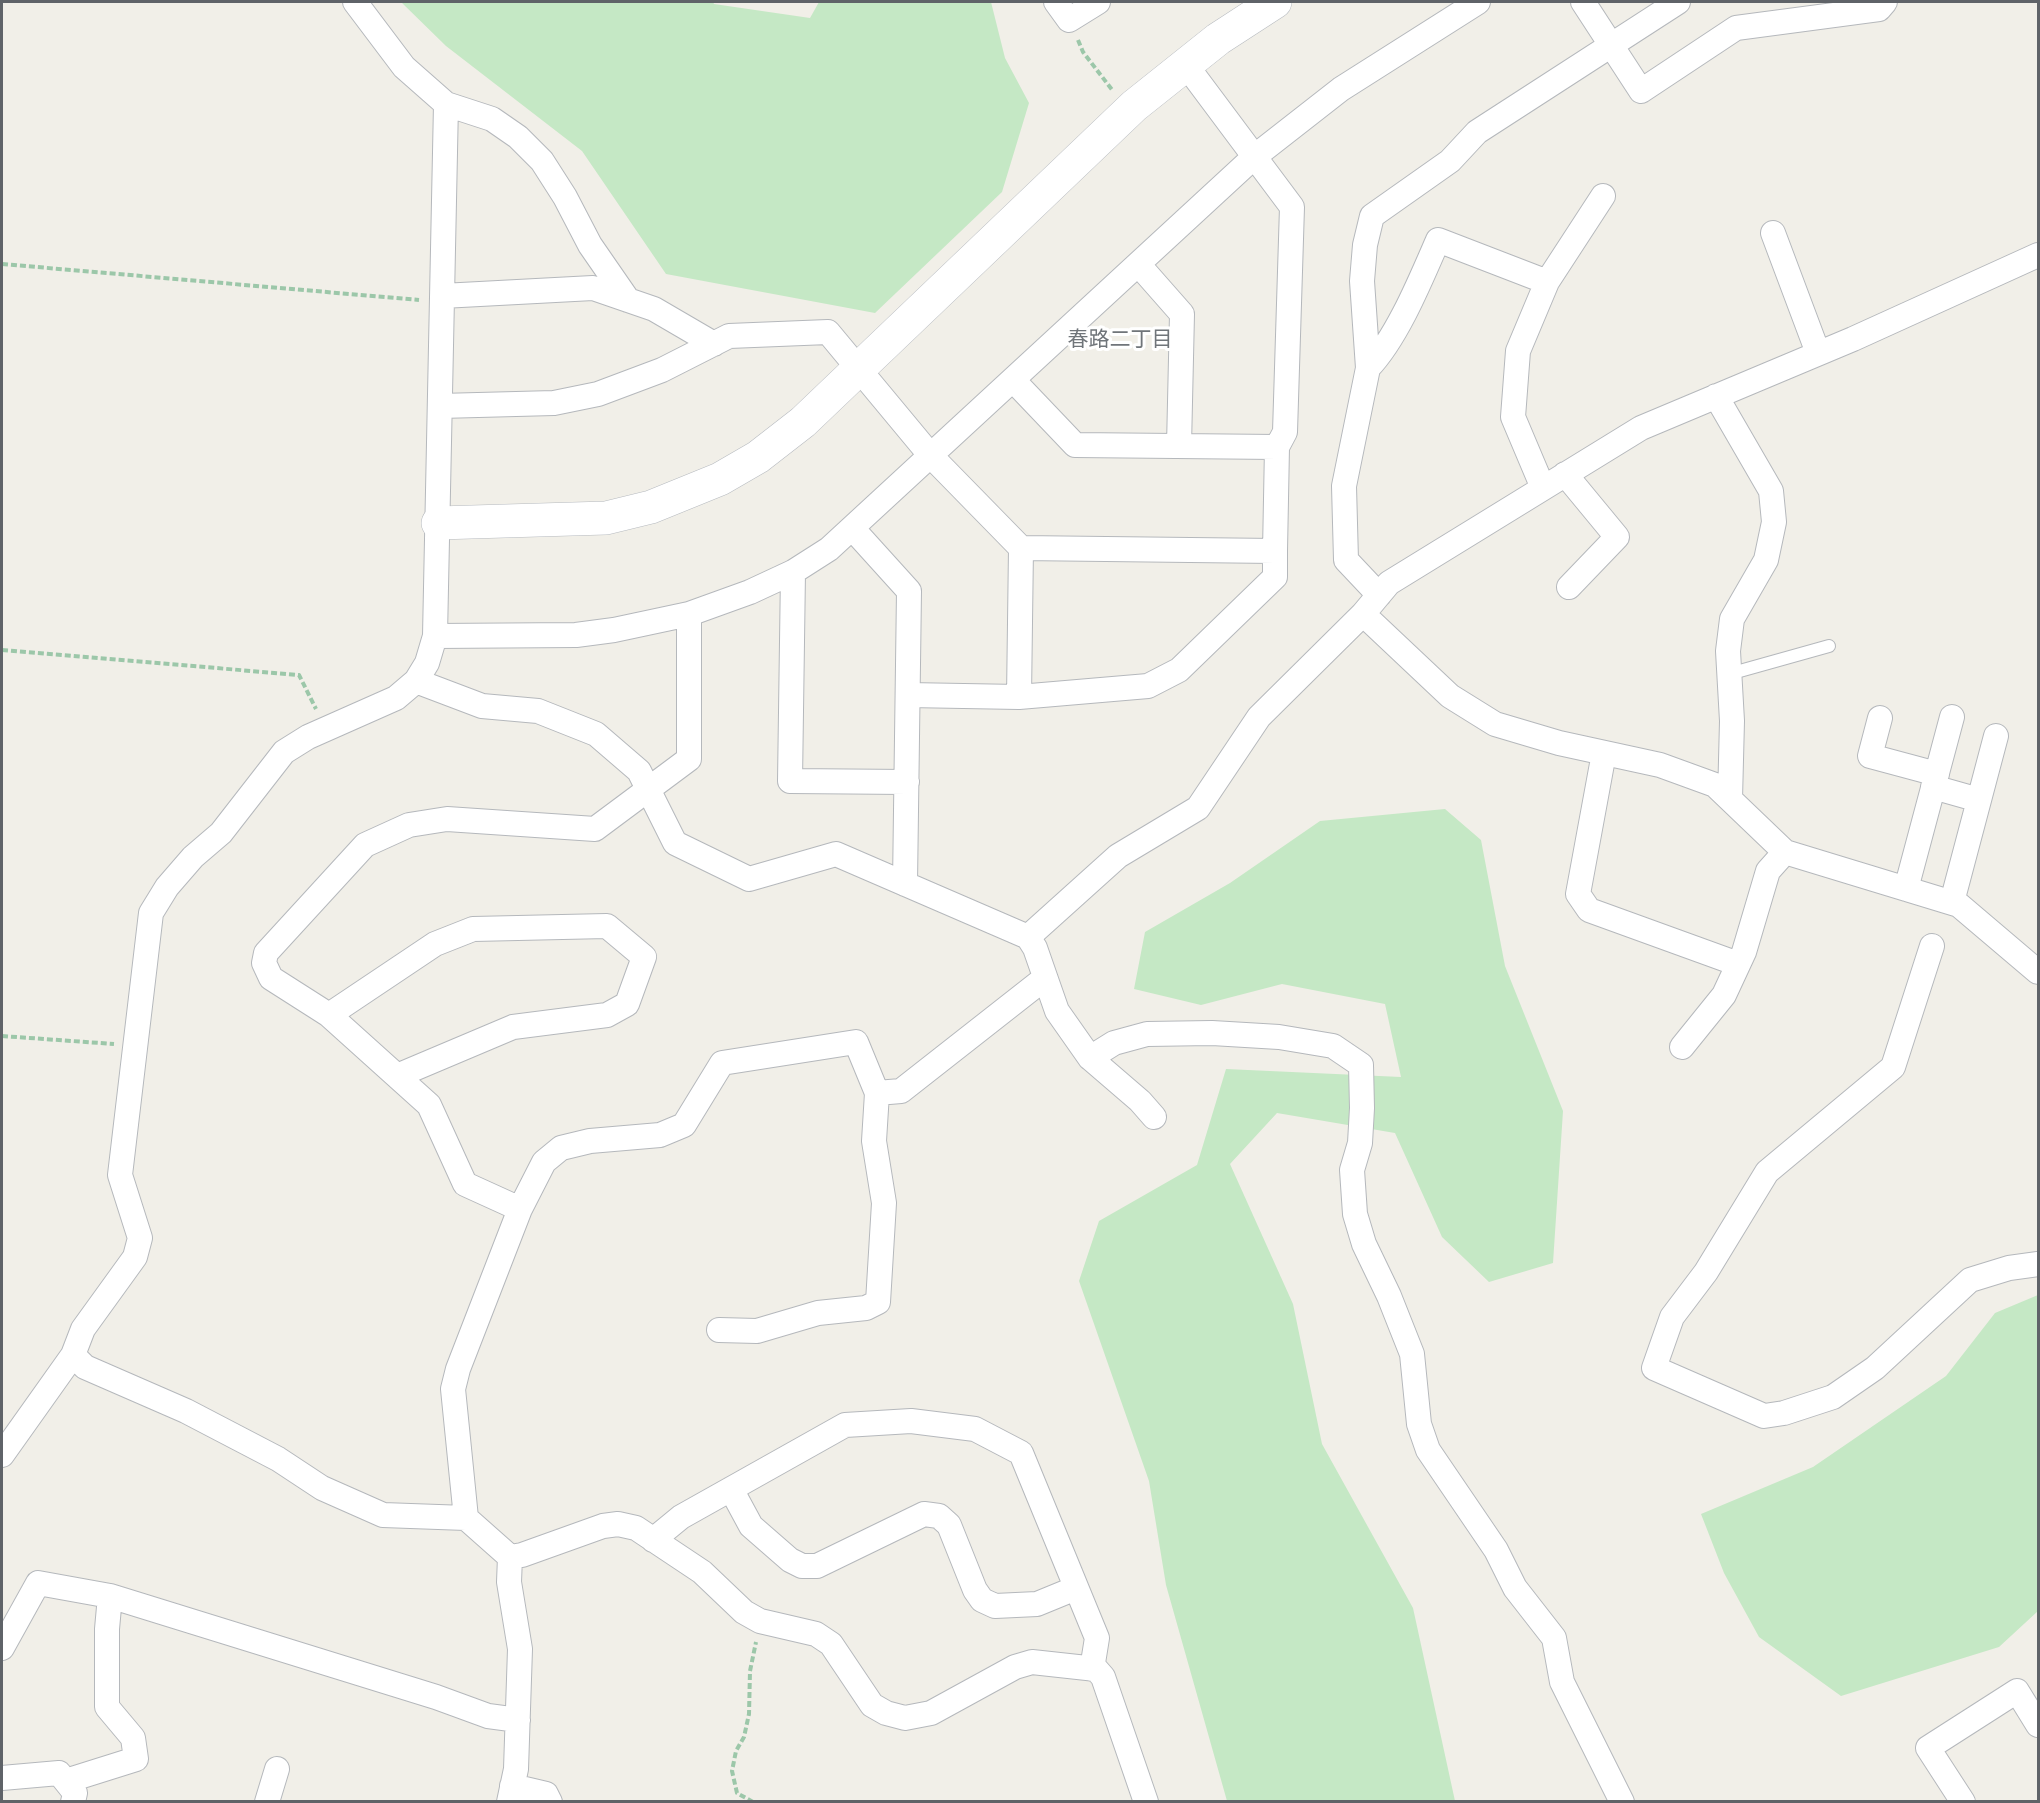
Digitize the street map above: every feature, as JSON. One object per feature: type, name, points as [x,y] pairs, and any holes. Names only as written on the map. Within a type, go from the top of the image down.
[{"type":"street","points":[[355,2],[404,67],[446,104],[492,119],[518,137],[542,161],[565,197],[590,245],[628,300]]},
{"type":"street","points":[[1063,11],[1098,2]]},
{"type":"street","points":[[438,523],[606,518],[651,507],[720,479],[758,457],[803,422],[1128,111],[1218,39],[1275,2]]},
{"type":"street","points":[[435,636],[576,635],[614,630],[689,614],[793,572],[829,549],[1254,157],[1341,89],[1478,2]]},
{"type":"street","points":[[1583,2],[1641,92],[1736,28],[1879,9],[1885,2]]},
{"type":"street","points":[[1379,595],[1346,560],[1344,486],[1368,368],[1362,281],[1365,245],[1371,216],[1450,161],[1477,132],[1678,2]]},
{"type":"street","points":[[908,695],[1019,697],[1148,686],[1179,670],[1275,577],[1277,447],[1285,432],[1292,207],[1186,65]]},
{"type":"street","points":[[2,1455],[73,1355],[83,1329],[135,1257],[140,1238],[120,1174],[152,913],[167,887],[193,856],[222,833],[284,752],[308,737],[396,698],[416,681],[427,663],[435,636],[446,104]]},
{"type":"street","points":[[1543,488],[1513,417],[1518,351],[1547,282],[1603,196]]},
{"type":"street","points":[[1773,233],[1818,353]]},
{"type":"street","points":[[1368,368],[1380,355],[1418,284],[1438,240],[1547,282]]},
{"type":"street","points":[[1028,937],[1118,856],[1197,808],[1259,717],[1364,614],[1389,583],[1641,428],[1818,353],[2038,255]]},
{"type":"street","points":[[1138,264],[1182,314],[1179,446]]},
{"type":"street","points":[[442,299],[593,288],[654,309],[714,344]]},
{"type":"street","points":[[440,406],[554,403],[598,394],[662,370],[729,336],[828,332],[931,456],[1021,548],[1275,551]]},
{"type":"street","points":[[1013,380],[1075,445],[1277,447]]},
{"type":"street","points":[[1716,396],[1771,490],[1774,522],[1766,560],[1732,619],[1728,651],[1732,721],[1730,799]]},
{"type":"street","points":[[1565,474],[1617,537],[1569,587]]},
{"type":"street","points":[[852,528],[909,591],[905,884]]},
{"type":"street","points":[[1019,697],[1021,548]]},
{"type":"street","points":[[793,572],[790,781],[907,782]]},
{"type":"street","points":[[520,1209],[465,1184],[429,1106],[329,1015],[271,978],[264,963],[266,953],[365,845],[409,825],[447,819],[595,828],[689,759],[689,614]]},
{"type":"street","points":[[1364,614],[1450,696],[1495,723],[1559,743],[1660,765],[1715,785],[1785,852],[1959,904],[2038,972]]},
{"type":"street","points":[[416,681],[482,706],[538,711],[596,734],[639,771],[675,843],[749,879],[836,854],[1028,937],[1035,948],[1057,1011],[1090,1058],[1140,1101],[1154,1118]]},
{"type":"street","points":[[1906,889],[1952,717]]},
{"type":"street","points":[[1880,718],[1870,756],[1979,800]]},
{"type":"street","points":[[1952,902],[1996,736]]},
{"type":"street","points":[[1604,753],[1578,894],[1589,910],[1738,964]]},
{"type":"street","points":[[1682,1047],[1724,995],[1744,952],[1768,871],[1785,852]]},
{"type":"street","points":[[329,1015],[435,944],[473,929],[607,926],[644,957],[627,1004],[608,1015],[513,1027],[397,1076]]},
{"type":"street","points":[[1932,946],[1893,1067],[1767,1172],[1712,1263],[1672,1317],[1654,1368],[1764,1416],[1784,1413],[1833,1397],[1875,1368],[1971,1280],[2009,1268],[2038,1264]]},
{"type":"street","points":[[877,1093],[901,1091],[1045,978]]},
{"type":"street","points":[[1090,1058],[1114,1043],[1147,1034],[1212,1033],[1279,1037],[1333,1046],[1361,1065],[1360,1143],[1352,1170],[1355,1214],[1364,1244],[1389,1296],[1412,1354],[1419,1425],[1428,1450],[1496,1550],[1515,1588],[1554,1638],[1562,1682],[1622,1802]]},
{"type":"street","points":[[466,1518],[453,1389],[458,1369],[520,1209],[544,1162],[561,1148],[591,1141],[660,1135],[684,1125],[722,1063],[856,1042],[877,1093],[874,1141],[884,1203],[878,1302],[866,1308],[818,1313],[757,1331],[719,1330]]},
{"type":"street","points":[[73,1355],[85,1368],[186,1411],[278,1459],[322,1488],[384,1515],[466,1518],[510,1557],[522,1556],[603,1526],[618,1524],[636,1528],[702,1572],[744,1612],[760,1621],[816,1634],[831,1644],[872,1705],[886,1713],[905,1718],[931,1713],[1015,1667],[1032,1662],[1096,1670],[1103,1677],[1146,1802]]},
{"type":"street","points":[[653,1540],[681,1516],[845,1425],[911,1421],[975,1429],[1021,1453],[1097,1638],[1092,1669]]},
{"type":"street","points":[[731,1489],[751,1526],[790,1560],[802,1566],[817,1566],[924,1514],[939,1516],[949,1525],[975,1590],[982,1600],[995,1606],[1037,1604],[1076,1588]]},
{"type":"street","points":[[510,1557],[508,1582],[520,1649],[516,1769],[511,1794],[546,1794],[550,1802]]},
{"type":"street","points":[[2,1648],[38,1583],[110,1596],[436,1696],[488,1716],[518,1720]]},
{"type":"street","points":[[2,1778],[59,1773],[69,1791],[136,1759],[133,1738],[107,1707],[107,1629],[110,1596]]},
{"type":"street","points":[[1963,1802],[1928,1748],[2017,1691],[2038,1725]]},
{"type":"street","points":[[267,1802],[277,1769]]},
{"type":"lane","points":[[1729,674],[1829,646]]},
{"type":"path","points":[[1063,11],[1083,52],[1128,111]]},
{"type":"path","points":[[2,264],[442,299]]},
{"type":"path","points":[[2,650],[299,675],[325,729]]},
{"type":"path","points":[[2,1035],[136,1046]]},
{"type":"path","points":[[753,1802],[737,1793],[732,1771],[736,1751],[744,1737],[748,1714],[750,1671],[760,1621]]},
{"type":"green space","points":[[401,2],[713,2],[714,4],[810,18],[819,2],[991,2],[1005,58],[1029,103],[1002,192],[875,313],[666,274],[582,151],[446,46]]},
{"type":"green space","points":[[1445,809],[1481,840],[1505,966],[1563,1111],[1553,1263],[1489,1282],[1442,1237],[1395,1133],[1277,1113],[1230,1164],[1293,1304],[1322,1444],[1413,1608],[1455,1801],[1227,1801],[1166,1585],[1149,1481],[1079,1281],[1099,1221],[1197,1165],[1226,1069],[1401,1077],[1385,1004],[1282,984],[1201,1005],[1134,989],[1145,932],[1230,883],[1320,821]]},
{"type":"green space","points":[[2038,1295],[2038,1611],[1999,1647],[1841,1696],[1759,1637],[1724,1573],[1701,1514],[1813,1467],[1946,1376],[1995,1313]]},
{"type":"district","name":"春路二丁目","points":[[1120,340]]}]
